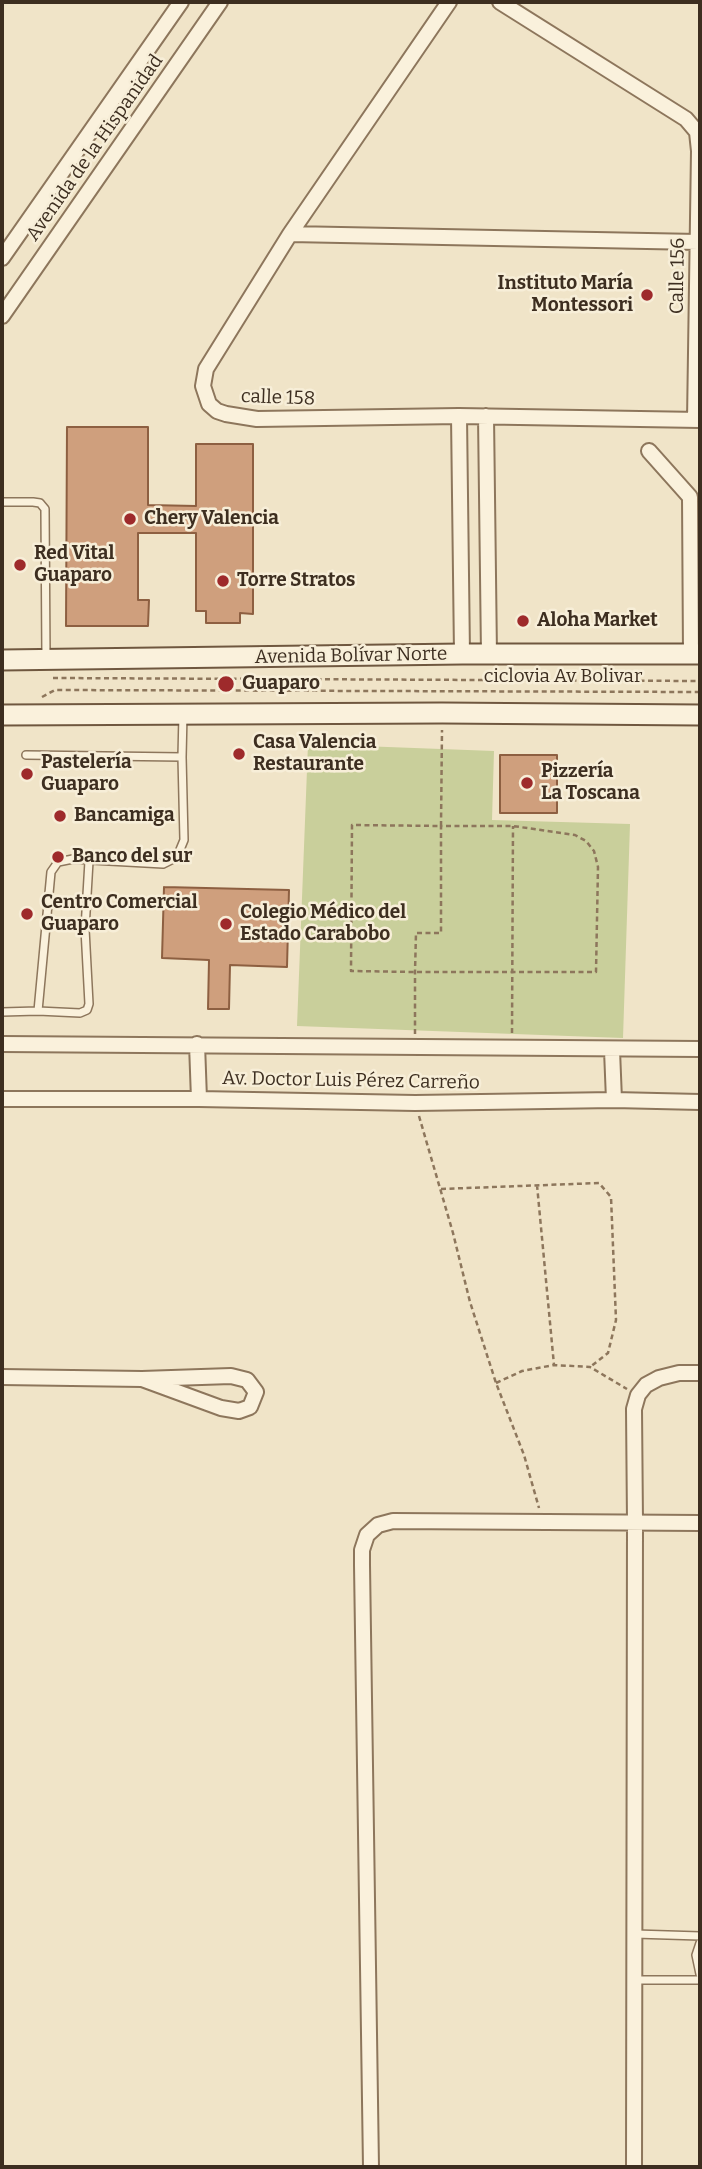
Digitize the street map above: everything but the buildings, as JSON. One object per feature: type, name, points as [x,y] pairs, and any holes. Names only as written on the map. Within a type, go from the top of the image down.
[{"type":"main road","name":"Avenida Bolívar Norte","points":[[2,660],[45,667],[462,654],[696,654]]},
{"type":"main road","points":[[6,715],[700,715]]},
{"type":"street","name":"Avenida de la Hispanidad","points":[[2,258],[181,2]]},
{"type":"street","name":"Avenida de la Hispanidad","points":[[2,316],[220,2]]},
{"type":"street","name":"calle 158","points":[[449,2],[290,234],[206,369],[203,386],[209,404],[226,414],[257,419],[486,416],[698,420]]},
{"type":"street","name":"Calle 156","points":[[500,2],[687,119],[697,132],[698,420]]},
{"type":"street","points":[[290,234],[698,242]]},
{"type":"street","points":[[459,416],[462,654]]},
{"type":"street","points":[[486,416],[489,655]]},
{"type":"street","points":[[649,451],[690,497],[696,654]]},
{"type":"street","name":"Av. Doctor Luis Pérez Carreño","points":[[2,1044],[700,1049]]},
{"type":"street","points":[[197,1044],[199,1099]]},
{"type":"street","points":[[612,1049],[614,1100]]},
{"type":"street","name":"Av. Doctor Luis Pérez Carreño","points":[[2,1098],[415,1103],[700,1101]]},
{"type":"street","points":[[634,2167],[634,1409],[638,1395],[646,1385],[659,1378],[679,1373],[700,1373]]},
{"type":"street","points":[[2,1377],[142,1379],[231,1376],[247,1380],[256,1392],[250,1407],[239,1411],[220,1408],[142,1379]]},
{"type":"street","points":[[371,2167],[362,1550],[367,1535],[378,1525],[393,1521],[700,1523]]},
{"type":"lane","points":[[2,502],[40,503],[45,509],[45,667]]},
{"type":"lane","points":[[38,1012],[51,872],[58,862],[73,859],[163,864],[177,857],[184,840],[183,713]]},
{"type":"lane","points":[[26,755],[182,757]]},
{"type":"lane","points":[[2,1012],[80,1013],[87,1010],[89,1004],[85,929],[89,860]]},
{"type":"lane","points":[[635,1934],[700,1936]]},
{"type":"lane","points":[[700,1943],[696,1955],[700,1974]]},
{"type":"lane","points":[[635,1980],[700,1979]]},
{"type":"path","name":"ciclovia Av Bolivar","points":[[45,667],[55,679],[700,681]]},
{"type":"path","name":"ciclovia Av Bolivar","points":[[6,715],[55,690],[700,692]]},
{"type":"path","points":[[415,1047],[416,933],[441,933],[442,713]]},
{"type":"path","points":[[352,825],[441,826],[513,826],[575,835],[586,841],[594,851],[598,867],[596,972],[351,971],[352,825]]},
{"type":"path","points":[[512,1048],[513,826]]},
{"type":"path","points":[[415,1103],[441,1189],[470,1302],[496,1383],[524,1455],[543,1521]]},
{"type":"path","points":[[441,1189],[599,1183],[611,1197],[616,1320],[608,1353],[590,1367]]},
{"type":"path","points":[[537,1185],[554,1365]]},
{"type":"path","points":[[496,1383],[522,1371],[554,1365],[590,1367],[638,1395]]},
{"type":"green space","points":[[308,744],[494,751],[492,820],[630,824],[623,1038],[297,1026]]},
{"type":"place","name":"Instituto María Montessori","points":[[647,295]]},
{"type":"place","name":"Chery Valencia","points":[[130,519]]},
{"type":"place","name":"Red Vital Guaparo","points":[[20,565]]},
{"type":"place","name":"Torre Stratos","points":[[223,581]]},
{"type":"place","name":"Aloha Market","points":[[523,621]]},
{"type":"place","name":"Guaparo","points":[[226,684]]},
{"type":"place","name":"Casa Valencia Restaurante","points":[[239,754]]},
{"type":"place","name":"Pastelería Guaparo","points":[[27,774]]},
{"type":"place","name":"Pizzería La Toscana","points":[[527,783]]},
{"type":"place","name":"Bancamiga","points":[[60,816]]},
{"type":"place","name":"Banco del sur","points":[[58,857]]},
{"type":"place","name":"Centro Comercial Guaparo","points":[[27,914]]},
{"type":"place","name":"Colegio Médico del Estado Carabobo","points":[[226,924]]}]
